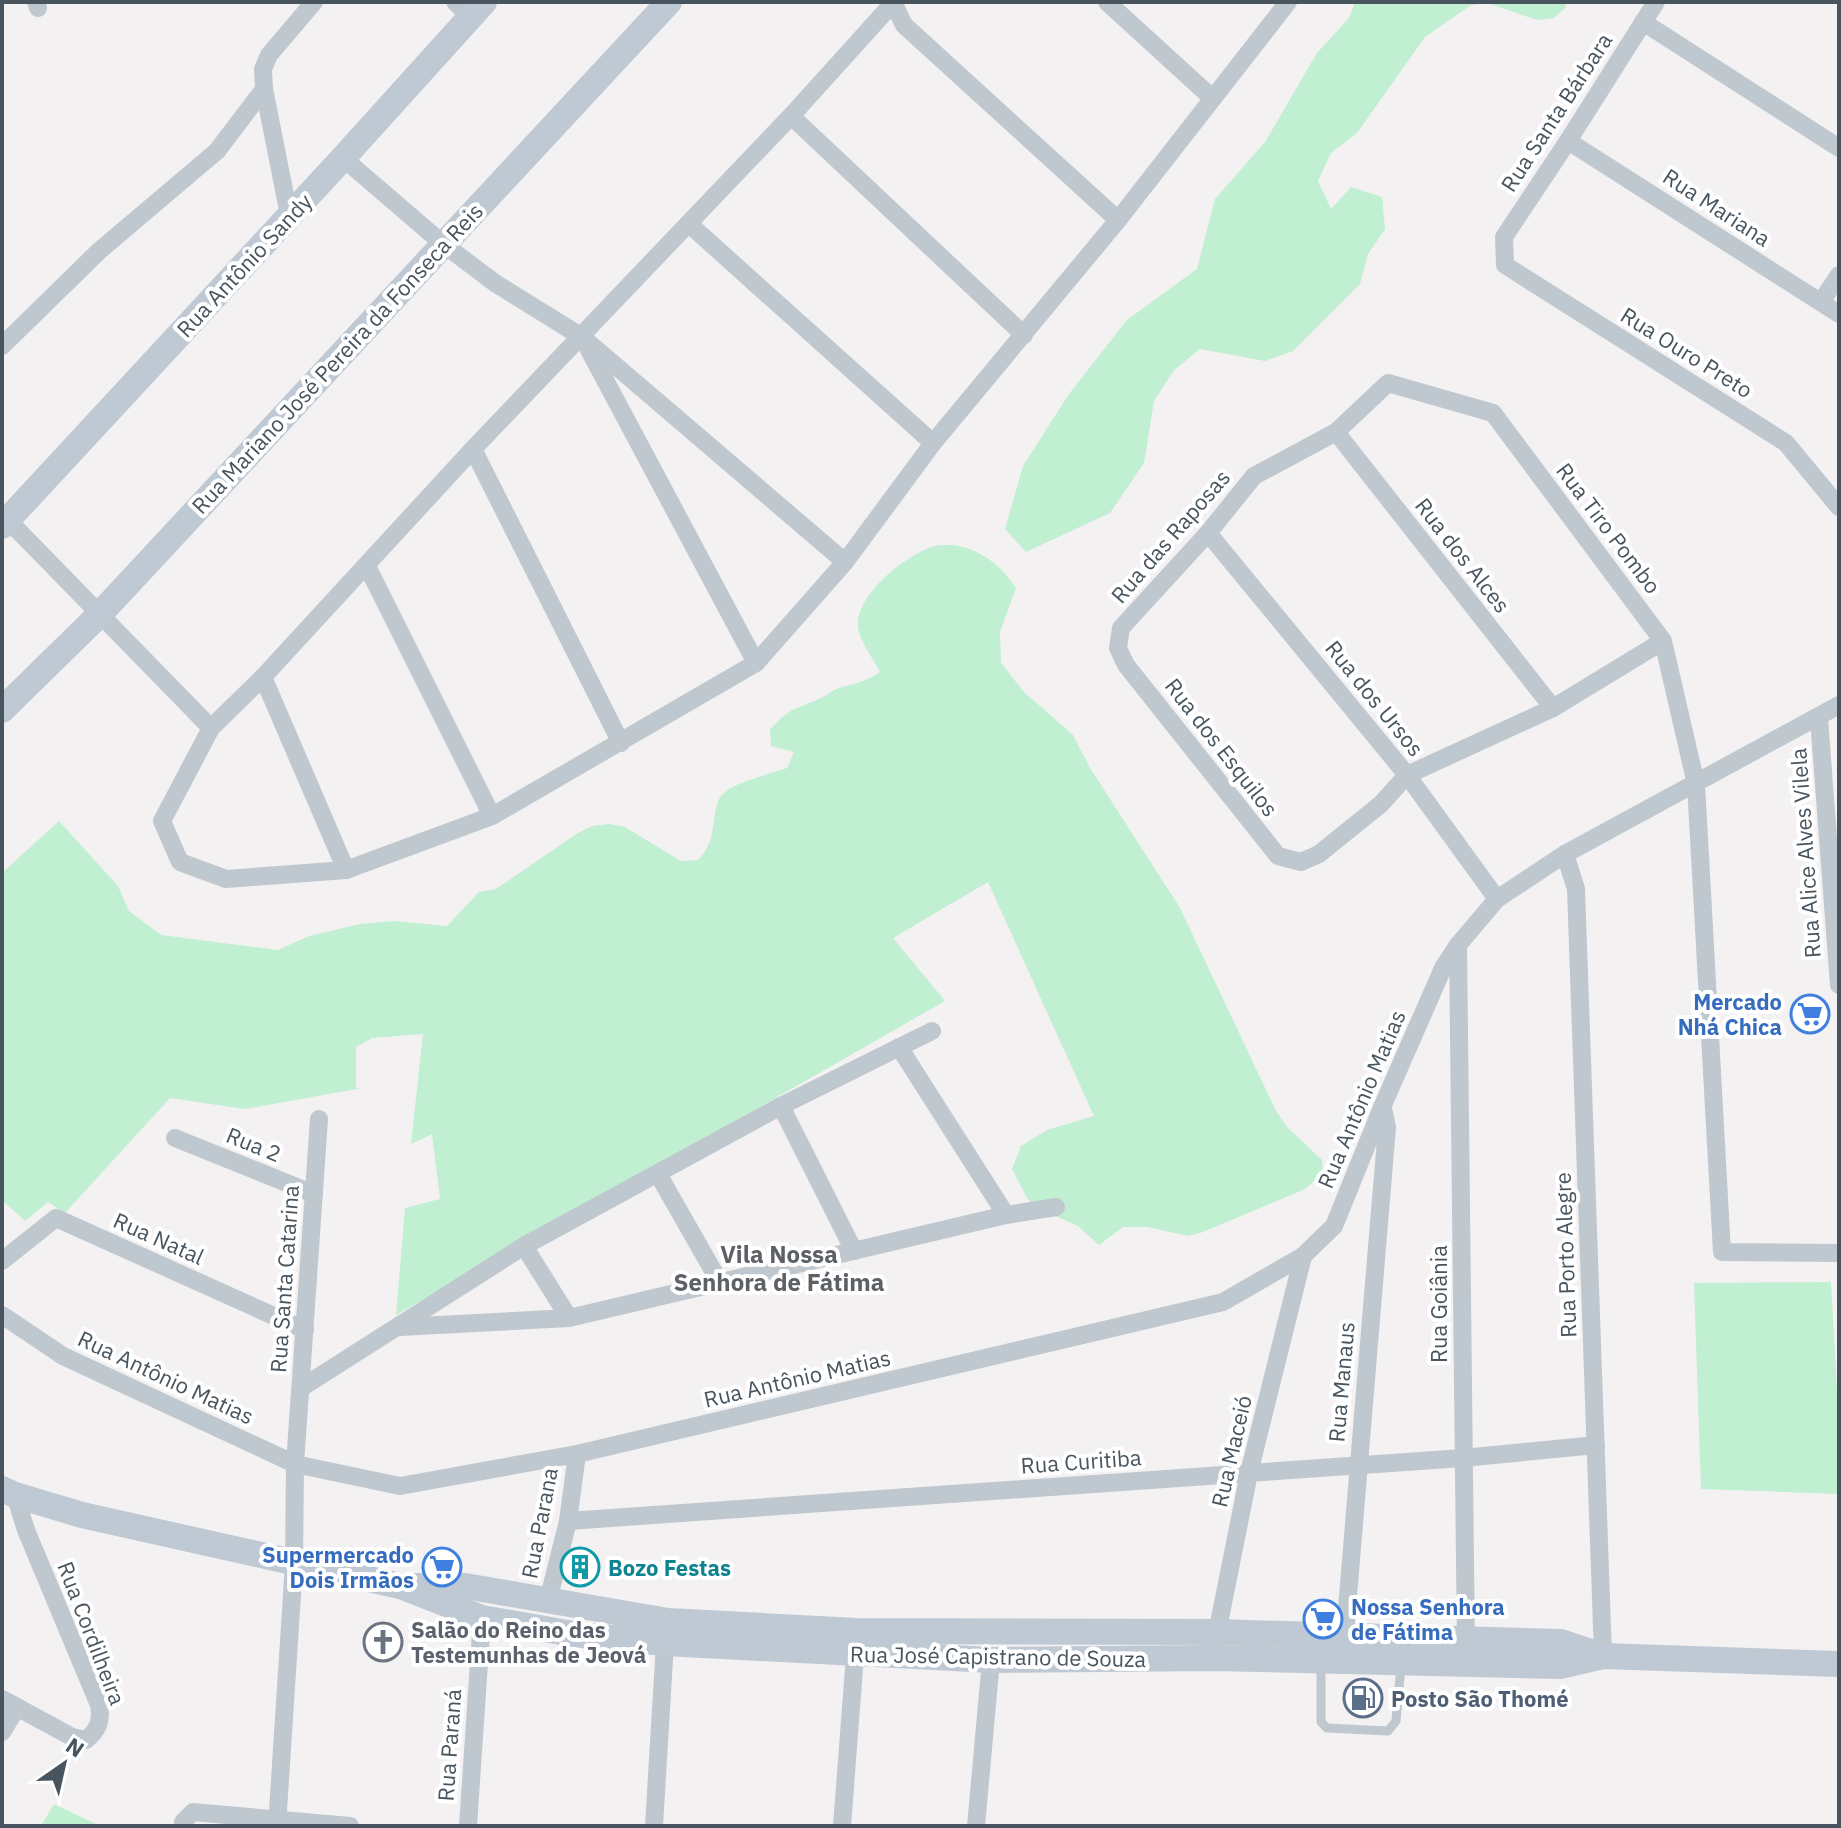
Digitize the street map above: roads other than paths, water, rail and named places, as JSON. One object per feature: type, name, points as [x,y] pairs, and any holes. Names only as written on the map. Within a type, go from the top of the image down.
[{"type":"main road","name":"Rua Mariano José Pereira da Fonseca Reis","points":[[2,710],[100,614],[669,2]]},
{"type":"main road","name":"Rua Antônio Sandy","points":[[4,520],[343,158],[470,7]]},
{"type":"main road","name":"Rua José Capistrano de Souza","points":[[8,1492],[82,1515],[400,1586],[482,1618],[573,1634],[665,1643],[1129,1646],[1214,1645],[1345,1635],[1466,1651]]},
{"type":"main road","name":"Rua José Capistrano de Souza","points":[[400,1586],[465,1586],[668,1621],[991,1660],[1129,1646]]},
{"type":"main road","name":"Rua José Capistrano de Souza","points":[[1214,1645],[1332,1663],[1402,1664],[1466,1651],[1561,1642],[1603,1656],[1839,1664]]},
{"type":"street","points":[[289,215],[264,89],[263,69],[269,55],[314,2]]},
{"type":"street","points":[[1118,220],[904,25],[893,2],[791,116],[473,449],[263,677],[211,728],[162,821],[180,862],[226,879],[346,870],[492,816],[756,663],[845,562],[933,443],[1118,220],[1288,2]]},
{"type":"street","points":[[1107,2],[1211,97]]},
{"type":"street","name":"Rua Santa Bárbara","points":[[1503,251],[1504,237],[1656,2]]},
{"type":"street","points":[[1643,22],[1839,148]]},
{"type":"street","points":[[2,346],[99,251],[217,151],[264,89]]},
{"type":"street","points":[[791,116],[1024,335]]},
{"type":"street","name":"Rua Mariana","points":[[1568,141],[1839,314]]},
{"type":"street","points":[[343,158],[442,243],[495,283],[582,337],[845,562]]},
{"type":"street","points":[[689,224],[933,443]]},
{"type":"street","name":"Rua Ouro Preto","points":[[1503,251],[1505,265],[1786,443],[1839,507]]},
{"type":"street","points":[[1821,302],[1839,275]]},
{"type":"street","points":[[582,337],[756,663]]},
{"type":"street","name":"Rua das Raposas","points":[[1118,648],[1121,628],[1208,533],[1254,476],[1336,432],[1388,383]]},
{"type":"street","name":"Rua Tiro Pombo","points":[[1388,383],[1493,413],[1663,641],[1696,784],[1722,1252],[1839,1253]]},
{"type":"street","name":"Rua dos Alces","points":[[1336,432],[1553,708]]},
{"type":"street","points":[[473,449],[621,743]]},
{"type":"street","points":[[4,520],[211,728]]},
{"type":"street","name":"Rua dos Ursos","points":[[1208,533],[1407,775],[1497,899]]},
{"type":"street","points":[[367,566],[492,816]]},
{"type":"street","points":[[1407,775],[1553,708],[1663,641]]},
{"type":"street","name":"Rua dos Esquilos","points":[[1118,648],[1126,665],[1278,856],[1301,862],[1319,854],[1381,804],[1407,775]]},
{"type":"street","points":[[263,677],[346,870]]},
{"type":"street","name":"Rua Antônio Matias","points":[[2,1315],[63,1356],[295,1464],[400,1486],[577,1454],[1223,1302],[1303,1256],[1334,1226],[1383,1105],[1451,971],[1458,945],[1497,899],[1565,854],[1839,705]]},
{"type":"street","name":"Rua Alice Alves Vilela","points":[[1819,718],[1839,985]]},
{"type":"street","name":"Rua Porto Alegre","points":[[1565,854],[1576,889],[1603,1656]]},
{"type":"street","name":"Rua Goiânia","points":[[1451,971],[1466,1651]]},
{"type":"street","points":[[301,1388],[524,1246],[781,1106],[932,1031]]},
{"type":"street","points":[[899,1047],[1006,1215]]},
{"type":"street","name":"Rua Manaus","points":[[1332,1663],[1345,1635],[1387,1127],[1383,1105]]},
{"type":"street","points":[[781,1106],[854,1251]]},
{"type":"street","name":"Rua Santa Catarina","points":[[277,1824],[294,1564],[295,1464],[319,1119]]},
{"type":"street","name":"Rua 2","points":[[175,1138],[314,1194]]},
{"type":"street","points":[[658,1174],[719,1281]]},
{"type":"street","points":[[397,1327],[569,1318],[1006,1215],[1056,1207]]},
{"type":"street","name":"Rua Natal","points":[[2,1261],[56,1218],[305,1330]]},
{"type":"street","points":[[524,1246],[569,1318]]},
{"type":"street","name":"Rua Maceió","points":[[1214,1645],[1249,1473],[1303,1256]]},
{"type":"street","name":"Rua Curitiba","points":[[568,1521],[1463,1458],[1596,1445]]},
{"type":"street","name":"Rua Parana","points":[[548,1601],[568,1521],[577,1454]]},
{"type":"street","name":"Rua Cordilheira","points":[[8,1492],[99,1705],[101,1719],[95,1732],[86,1740],[72,1737],[10,1703]]},
{"type":"street","name":"Rua Paraná","points":[[468,1826],[482,1618]]},
{"type":"street","points":[[842,1826],[856,1642]]},
{"type":"street","points":[[654,1826],[665,1643]]},
{"type":"street","points":[[976,1826],[991,1660]]},
{"type":"street","points":[[2,1732],[10,1703]]},
{"type":"street","points":[[183,1824],[193,1812],[277,1824],[350,1826]]},
{"type":"lane","points":[[1332,1663],[1321,1722],[1327,1728],[1388,1731],[1396,1721],[1402,1664]]},
{"type":"place","name":"Mercado Nhá Chica","points":[[1810,1014]]},
{"type":"place","name":"Supermercado Dois Irmãos","points":[[442,1567]]},
{"type":"place","name":"Bozo Festas","points":[[580,1567]]},
{"type":"place","name":"Nossa Senhora de Fátima","points":[[1323,1619]]},
{"type":"place","name":"Salão do Reino das Testemunhas de Jeová","points":[[383,1642]]},
{"type":"place","name":"Posto São Thomé","points":[[1363,1698]]},
{"type":"district","name":"Vila Nossa Senhora de Fátima","points":[[779,1268]]}]
